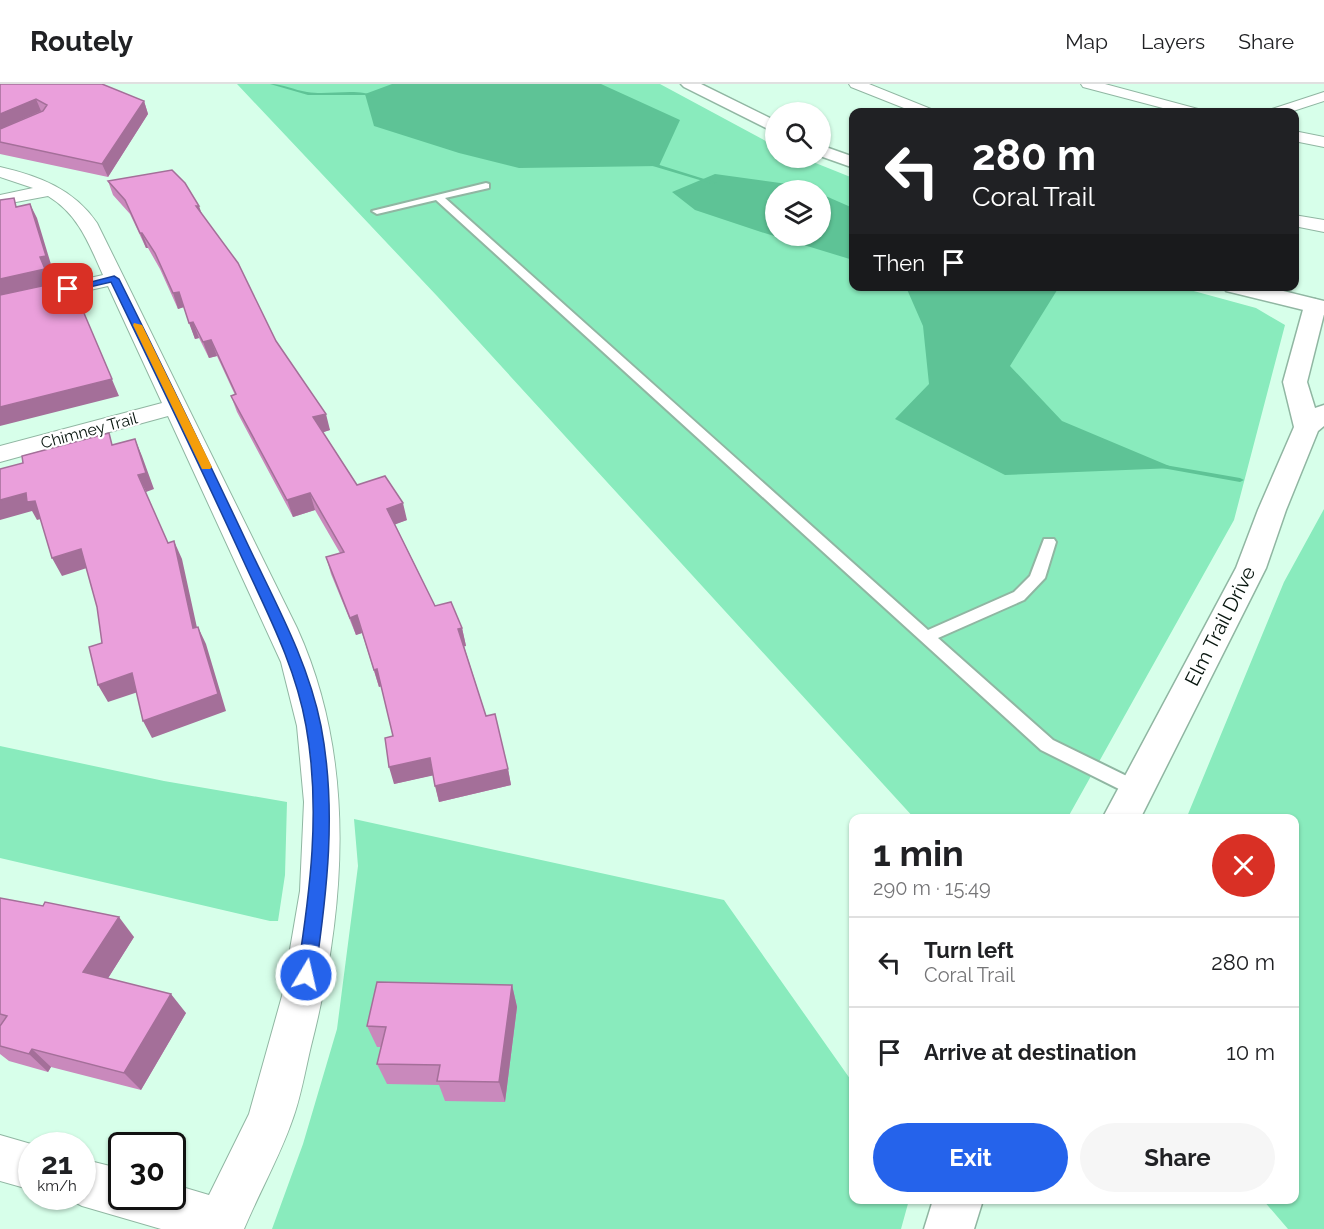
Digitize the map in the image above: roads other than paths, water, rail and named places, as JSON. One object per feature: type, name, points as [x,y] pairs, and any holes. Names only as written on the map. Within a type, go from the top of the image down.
[{"type":"street","points":[[689,84],[765,122]]},
{"type":"street","points":[[856,84],[916,108]]},
{"type":"street","points":[[1088,84],[1177,108]]},
{"type":"street","points":[[1289,108],[1324,96]]},
{"type":"street","points":[[1299,137],[1324,142]]},
{"type":"street","points":[[831,155],[849,162]]},
{"type":"street","points":[[0,171],[52,190],[79,210],[88,223],[297,662],[314,726],[322,802],[319,891],[303,996],[270,1120],[220,1226],[173,1210]]},
{"type":"street","points":[[0,200],[52,190]]},
{"type":"street","points":[[1299,221],[1324,226]]},
{"type":"street","points":[[0,304],[114,279]]},
{"type":"street","points":[[1254,291],[1319,307]]},
{"type":"street","name":"Elm Trail Drive","points":[[1124,814],[1251,568],[1272,510],[1315,420],[1295,382],[1319,307]]},
{"type":"street","name":"Chimney Trail","points":[[0,454],[177,406]]},
{"type":"street","points":[[0,1158],[18,1163]]},
{"type":"street","points":[[949,1229],[957,1204]]},
{"type":"lane","points":[[377,211],[486,186]]},
{"type":"lane","points":[[438,196],[1047,745],[1136,789]]},
{"type":"lane","points":[[926,637],[1018,596],[1037,578],[1049,542]]},
{"type":"waterway","points":[[272,84],[308,94],[365,94],[375,97]]},
{"type":"waterway","points":[[648,163],[715,183]]},
{"type":"waterway","points":[[1162,466],[1240,480]]}]
